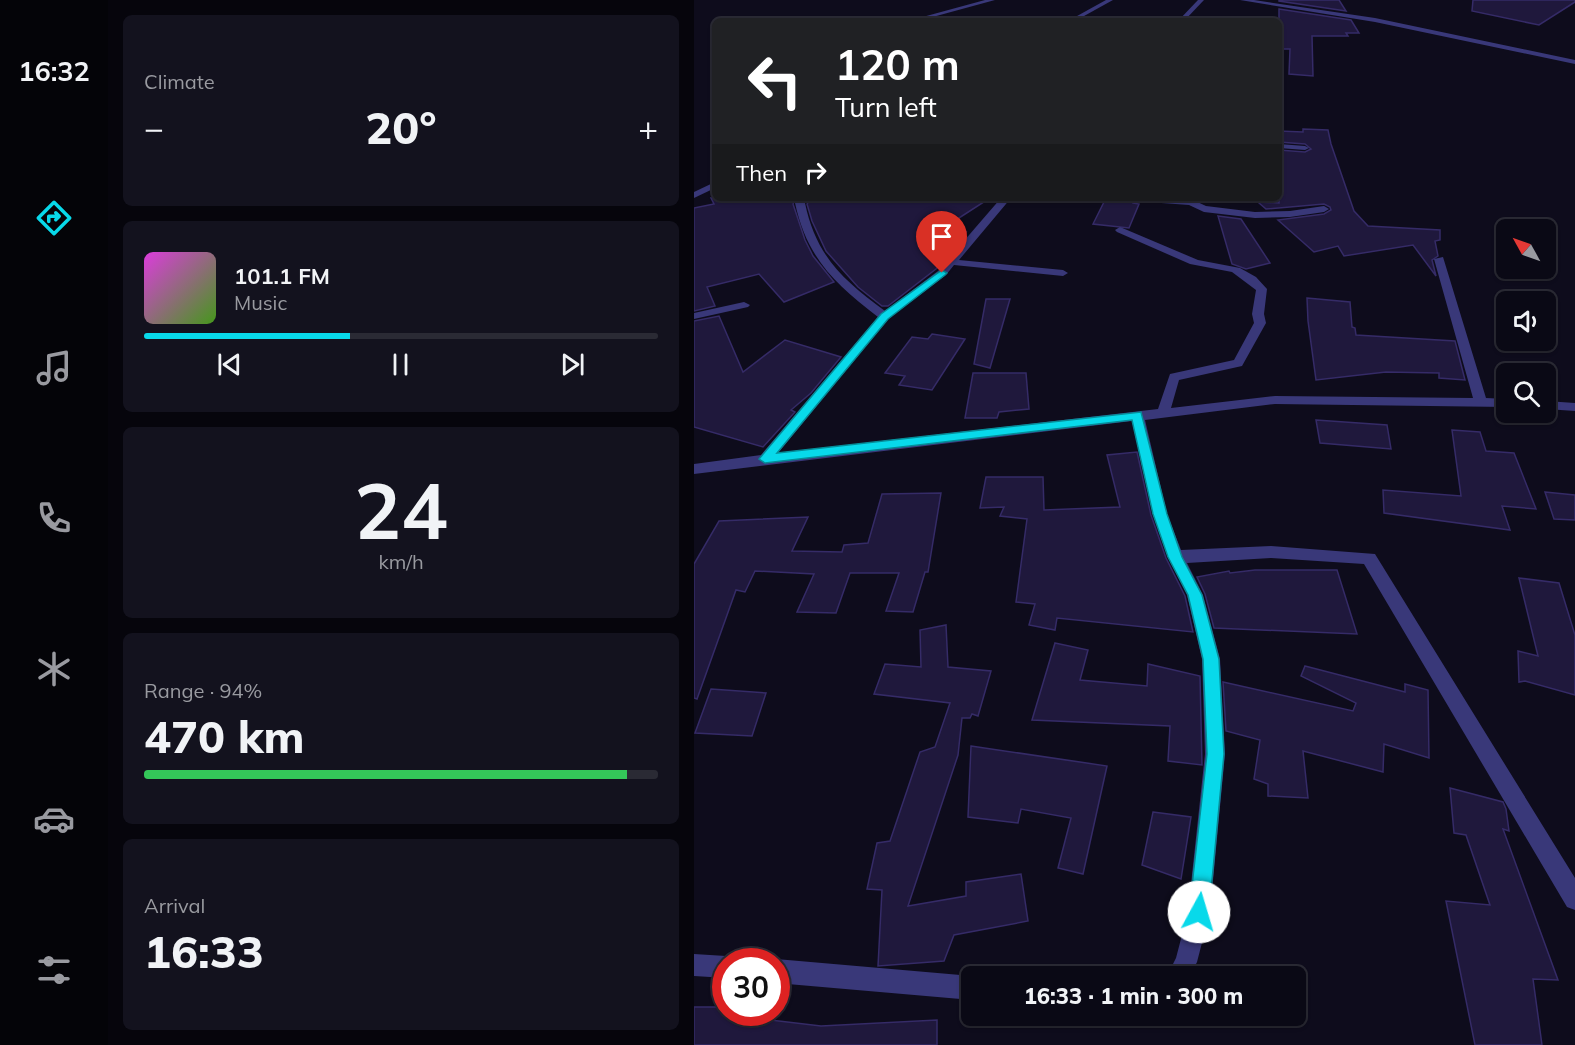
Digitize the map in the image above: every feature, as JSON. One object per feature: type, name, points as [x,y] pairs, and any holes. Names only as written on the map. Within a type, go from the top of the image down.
[{"type":"street","points":[[923,18],[992,0]]},
{"type":"street","points":[[1077,18],[1110,0]]},
{"type":"street","points":[[1184,18],[1201,0]]},
{"type":"street","points":[[1243,0],[1375,20],[1574,62]]},
{"type":"street","points":[[1282,147],[1304,148]]},
{"type":"street","points":[[694,195],[712,186]]},
{"type":"street","points":[[802,201],[803,222],[821,261],[852,292],[885,316]]},
{"type":"street","points":[[765,459],[885,316],[942,273],[1003,201]]},
{"type":"street","points":[[1177,201],[1191,202],[1204,209],[1255,215],[1290,214],[1324,209]]},
{"type":"street","points":[[1120,230],[1196,263],[1233,267],[1249,274],[1262,289],[1258,314],[1261,323],[1238,363],[1174,377],[1163,412]]},
{"type":"street","points":[[1439,259],[1480,401]]},
{"type":"street","points":[[952,262],[1063,273]]},
{"type":"street","points":[[694,316],[744,305]]},
{"type":"street","points":[[694,469],[1275,400],[1496,402]]},
{"type":"street","points":[[1556,406],[1574,407]]},
{"type":"street","points":[[1137,415],[1160,514],[1176,557],[1195,595],[1211,659],[1215,754],[1199,912],[1184,966]]},
{"type":"street","points":[[1176,557],[1271,552],[1369,558],[1574,899]]},
{"type":"street","points":[[694,965],[712,966]]},
{"type":"street","points":[[790,972],[961,987]]},
{"type":"building","points":[[1339,0],[1346,11],[1279,1]]},
{"type":"building","points":[[1473,0],[1575,0],[1575,2],[1539,25],[1472,11]]},
{"type":"building","points":[[1279,9],[1351,20],[1359,33],[1346,33],[1348,36],[1312,36],[1313,76],[1289,74],[1290,49],[1282,49],[1282,18],[1279,18]]},
{"type":"building","points":[[1303,129],[1328,130],[1354,211],[1368,226],[1440,230],[1440,240],[1435,241],[1438,256],[1432,260],[1436,276],[1413,245],[1344,256],[1338,246],[1314,252],[1278,220],[1324,214],[1331,210],[1330,207],[1324,204],[1266,209],[1258,202],[1279,203],[1282,201],[1282,150],[1305,152],[1311,149],[1305,144],[1282,142],[1282,131],[1303,132]]},
{"type":"building","points":[[712,201],[794,201],[793,204],[805,240],[813,256],[834,282],[784,302],[759,274],[707,287],[715,306],[694,311],[694,208],[714,204]]},
{"type":"building","points":[[809,201],[985,201],[945,227],[966,232],[936,269],[888,306],[882,306],[858,287],[826,251],[807,204]]},
{"type":"building","points":[[1104,201],[1131,201],[1139,204],[1129,228],[1093,224]]},
{"type":"building","points":[[1218,216],[1241,219],[1270,263],[1246,269],[1232,264]]},
{"type":"building","points":[[1307,298],[1350,302],[1352,327],[1355,328],[1356,335],[1455,341],[1465,380],[1439,378],[1439,373],[1386,372],[1316,380]]},
{"type":"building","points":[[986,299],[1010,299],[990,368],[974,364]]},
{"type":"building","points":[[719,316],[743,372],[785,340],[841,357],[811,393],[791,410],[795,412],[763,447],[694,427],[694,321]]},
{"type":"building","points":[[932,334],[965,339],[932,390],[899,385],[905,376],[885,373],[912,337],[928,339]]},
{"type":"building","points":[[973,373],[1026,373],[1029,409],[999,412],[997,418],[965,418]]},
{"type":"building","points":[[1316,420],[1387,425],[1391,449],[1320,443]]},
{"type":"building","points":[[1452,430],[1480,432],[1486,451],[1514,453],[1536,509],[1502,506],[1510,530],[1384,513],[1383,490],[1461,496]]},
{"type":"building","points":[[1137,452],[1151,515],[1166,558],[1185,596],[1193,632],[1057,618],[1055,630],[1029,625],[1035,604],[1016,602],[1027,519],[1000,516],[1004,507],[980,508],[986,477],[1043,477],[1044,510],[1120,507],[1107,455]]},
{"type":"building","points":[[1545,492],[1575,495],[1575,520],[1554,519]]},
{"type":"building","points":[[941,493],[928,572],[925,572],[913,612],[886,611],[899,573],[850,573],[836,613],[797,612],[814,574],[755,571],[745,592],[736,590],[697,699],[694,698],[694,564],[719,521],[808,517],[792,551],[842,552],[844,545],[868,543],[882,494]]},
{"type":"building","points":[[1255,570],[1337,570],[1357,634],[1214,628],[1205,594],[1197,577],[1229,571],[1230,573]]},
{"type":"building","points":[[1519,578],[1559,583],[1575,635],[1575,695],[1525,681],[1519,682],[1518,651],[1538,656]]},
{"type":"building","points":[[946,625],[948,667],[991,671],[978,716],[972,714],[970,718],[962,718],[958,755],[908,906],[966,896],[966,882],[1021,874],[1028,921],[954,935],[944,961],[878,966],[882,890],[867,889],[877,843],[890,841],[920,752],[935,747],[950,703],[874,694],[885,664],[921,667],[920,630]]},
{"type":"building","points":[[1055,643],[1088,650],[1080,680],[1147,686],[1148,664],[1200,676],[1202,765],[1168,761],[1170,726],[1032,720]]},
{"type":"building","points":[[1305,666],[1405,692],[1405,684],[1428,690],[1429,758],[1384,744],[1383,772],[1303,751],[1308,798],[1268,796],[1268,784],[1254,779],[1260,740],[1226,731],[1223,682],[1353,711],[1356,703],[1301,676]]},
{"type":"building","points":[[711,689],[766,693],[752,736],[695,733]]},
{"type":"building","points":[[971,746],[1107,766],[1083,874],[1058,868],[1071,818],[1021,809],[1018,823],[968,817]]},
{"type":"building","points":[[1450,788],[1503,802],[1506,809],[1509,831],[1503,829],[1558,980],[1533,979],[1542,1045],[1475,1045],[1446,901],[1490,905],[1466,835],[1454,833]]},
{"type":"building","points":[[1153,812],[1191,817],[1181,879],[1142,865]]},
{"type":"building","points":[[694,1007],[712,1007],[712,1026],[790,1026],[790,1022],[821,1026],[937,1020],[937,1045],[694,1045]]},
{"type":"route","points":[[942,273],[885,316],[802,418],[765,459],[1137,415],[1160,514],[1176,557],[1195,595],[1211,659],[1215,754],[1199,912]]}]
